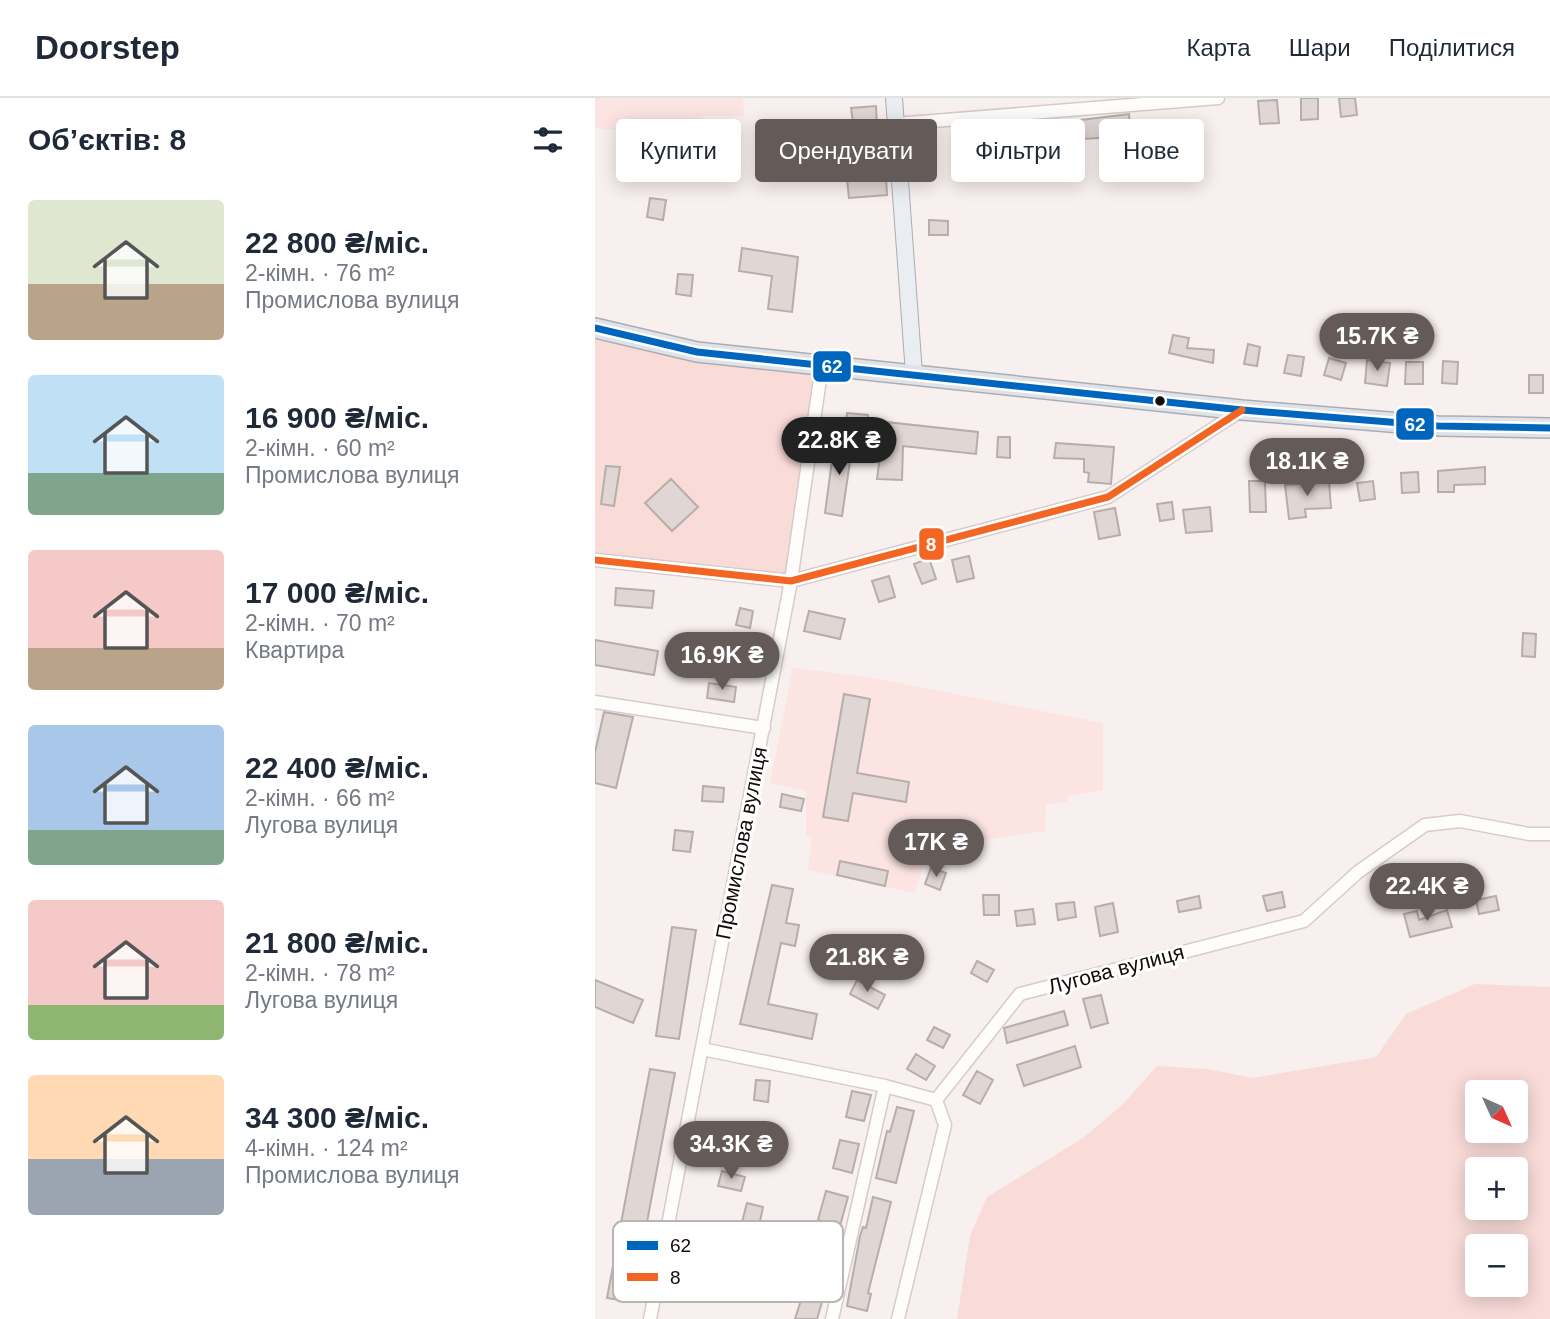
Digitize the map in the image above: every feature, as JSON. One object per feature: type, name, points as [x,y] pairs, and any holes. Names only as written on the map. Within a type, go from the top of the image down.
[{"type":"highway","points":[[595,328],[697,352],[1242,410],[1438,426],[1550,428]]},
{"type":"main road","points":[[894,98],[896,119]]},
{"type":"main road","points":[[900,182],[914,374]]},
{"type":"street","points":[[937,121],[1218,98]]},
{"type":"street","name":"Промислова вулиця","points":[[669,1221],[791,581],[823,365]]},
{"type":"street","points":[[595,560],[791,581],[1108,497],[1242,410]]},
{"type":"street","points":[[595,702],[764,728]]},
{"type":"street","name":"Лугова вулиця","points":[[936,1100],[1020,994],[1304,921],[1358,872],[1425,825],[1459,821],[1529,834],[1550,834]]},
{"type":"street","points":[[702,1049],[885,1086],[936,1100],[945,1125],[898,1319]]},
{"type":"street","points":[[843,1271],[885,1086]]},
{"type":"shaded area","points":[[595,98],[743,98],[744,116],[616,119],[616,130],[595,128]]},
{"type":"shaded area","points":[[595,328],[822,365],[791,581],[595,560]]},
{"type":"shaded area","points":[[793,668],[873,678],[1103,723],[1103,790],[1068,796],[1067,802],[1046,804],[1045,831],[985,840],[934,831],[915,893],[808,870],[812,838],[806,835],[806,791],[770,783]]},
{"type":"shaded area","points":[[1475,984],[1550,987],[1550,1319],[957,1319],[970,1236],[987,1197],[1083,1138],[1123,1104],[1157,1066],[1207,1069],[1253,1078],[1376,1057],[1406,1014]]},
{"type":"building","points":[[1301,98],[1318,98],[1318,119],[1301,120]]},
{"type":"building","points":[[1339,98],[1355,98],[1357,115],[1341,117]]},
{"type":"building","points":[[1277,100],[1279,123],[1260,124],[1258,101]]},
{"type":"building","points":[[876,106],[877,119],[853,119],[851,108]]},
{"type":"building","points":[[1129,114],[1129,119],[1099,119],[1099,138],[1085,139],[1085,120]]},
{"type":"building","points":[[847,182],[886,182],[887,195],[849,198]]},
{"type":"building","points":[[650,198],[666,200],[663,220],[647,217]]},
{"type":"building","points":[[929,220],[948,221],[948,235],[929,235]]},
{"type":"building","points":[[742,248],[798,257],[792,312],[768,309],[772,276],[739,271]]},
{"type":"building","points":[[678,274],[693,275],[691,296],[676,294]]},
{"type":"building","points":[[1173,335],[1189,338],[1187,348],[1214,350],[1213,363],[1169,353]]},
{"type":"building","points":[[1248,344],[1260,347],[1257,366],[1244,364]]},
{"type":"building","points":[[1288,355],[1304,357],[1301,376],[1284,373]]},
{"type":"building","points":[[1329,358],[1346,363],[1341,380],[1324,375]]},
{"type":"building","points":[[1367,360],[1390,363],[1387,386],[1365,383]]},
{"type":"building","points":[[1443,361],[1458,362],[1457,384],[1442,383]]},
{"type":"building","points":[[1406,362],[1423,362],[1423,384],[1405,384]]},
{"type":"building","points":[[1529,375],[1543,375],[1543,393],[1529,393]]},
{"type":"building","points":[[847,413],[868,415],[868,420],[978,432],[976,454],[903,446],[902,480],[877,479],[882,440],[845,437]]},
{"type":"building","points":[[998,437],[1010,437],[1010,458],[997,457]]},
{"type":"building","points":[[835,438],[853,441],[842,516],[825,513]]},
{"type":"building","points":[[1056,443],[1114,447],[1111,484],[1088,482],[1089,473],[1084,472],[1084,459],[1054,458]]},
{"type":"building","points":[[606,466],[620,467],[614,506],[601,504]]},
{"type":"building","points":[[1485,467],[1485,484],[1454,485],[1454,492],[1438,492],[1438,471]]},
{"type":"building","points":[[1418,472],[1419,492],[1402,493],[1401,473]]},
{"type":"building","points":[[671,479],[698,507],[672,531],[645,503]]},
{"type":"building","points":[[1249,481],[1265,481],[1266,512],[1250,512]]},
{"type":"building","points":[[1373,481],[1375,499],[1360,501],[1357,483]]},
{"type":"building","points":[[1329,482],[1331,508],[1305,509],[1306,517],[1289,519],[1285,485]]},
{"type":"building","points":[[1172,502],[1174,519],[1160,521],[1157,504]]},
{"type":"building","points":[[1210,507],[1212,531],[1186,533],[1183,510]]},
{"type":"building","points":[[1115,508],[1120,535],[1099,539],[1094,512]]},
{"type":"building","points":[[969,556],[974,578],[957,582],[952,560]]},
{"type":"building","points":[[929,558],[936,579],[922,584],[914,564]]},
{"type":"building","points":[[889,576],[895,597],[879,602],[872,581]]},
{"type":"building","points":[[616,588],[654,591],[652,608],[615,605]]},
{"type":"building","points":[[740,608],[753,611],[750,628],[736,625]]},
{"type":"building","points":[[809,611],[845,619],[840,639],[804,631]]},
{"type":"building","points":[[1523,633],[1536,634],[1535,657],[1522,656]]},
{"type":"building","points":[[595,640],[658,651],[654,675],[595,665]]},
{"type":"building","points":[[725,648],[745,653],[741,670],[721,665]]},
{"type":"building","points":[[709,683],[736,687],[734,702],[707,698]]},
{"type":"building","points":[[844,694],[870,699],[857,773],[909,782],[906,802],[853,793],[848,821],[823,817]]},
{"type":"building","points":[[604,712],[633,717],[616,788],[595,783],[595,752]]},
{"type":"building","points":[[703,786],[724,788],[723,802],[702,801]]},
{"type":"building","points":[[782,794],[804,799],[801,811],[780,807]]},
{"type":"building","points":[[675,830],[693,832],[690,852],[673,850]]},
{"type":"building","points":[[840,861],[888,871],[885,886],[837,875]]},
{"type":"building","points":[[931,868],[946,873],[940,890],[925,884]]},
{"type":"building","points":[[772,885],[793,889],[786,923],[799,925],[795,946],[781,943],[768,1004],[817,1014],[812,1039],[740,1024]]},
{"type":"building","points":[[1282,892],[1285,907],[1267,911],[1263,896]]},
{"type":"building","points":[[983,895],[999,895],[999,915],[984,915]]},
{"type":"building","points":[[1199,896],[1201,908],[1179,912],[1177,901]]},
{"type":"building","points":[[1496,896],[1499,910],[1479,914],[1476,900]]},
{"type":"building","points":[[1074,902],[1076,917],[1058,920],[1056,904]]},
{"type":"building","points":[[1113,903],[1118,932],[1100,936],[1095,907]]},
{"type":"building","points":[[1033,909],[1035,924],[1017,926],[1015,911]]},
{"type":"building","points":[[1447,910],[1452,927],[1410,937],[1404,914],[1417,911],[1419,920]]},
{"type":"building","points":[[672,927],[696,930],[679,1039],[656,1036]]},
{"type":"building","points":[[977,961],[994,970],[987,982],[971,973]]},
{"type":"building","points":[[595,980],[643,1000],[633,1023],[595,1007]]},
{"type":"building","points":[[857,980],[885,995],[878,1009],[850,994]]},
{"type":"building","points":[[1101,995],[1108,1023],[1091,1028],[1083,999]]},
{"type":"building","points":[[1064,1011],[1068,1025],[1007,1043],[1004,1028]]},
{"type":"building","points":[[934,1027],[950,1035],[943,1048],[927,1040]]},
{"type":"building","points":[[1075,1046],[1081,1067],[1024,1086],[1017,1065]]},
{"type":"building","points":[[916,1054],[935,1066],[926,1080],[907,1069]]},
{"type":"building","points":[[650,1069],[675,1073],[647,1221],[621,1221]]},
{"type":"building","points":[[977,1071],[993,1080],[980,1104],[963,1095]]},
{"type":"building","points":[[756,1080],[770,1081],[768,1102],[754,1100]]},
{"type":"building","points":[[852,1091],[871,1095],[864,1121],[846,1117]]},
{"type":"building","points":[[897,1107],[914,1111],[896,1183],[876,1178],[887,1131],[890,1132]]},
{"type":"building","points":[[840,1140],[859,1144],[852,1173],[833,1168]]},
{"type":"building","points":[[722,1171],[745,1177],[741,1191],[718,1186]]},
{"type":"building","points":[[826,1191],[848,1197],[841,1221],[818,1220]]},
{"type":"building","points":[[873,1197],[891,1202],[868,1293],[871,1294],[867,1311],[847,1306],[860,1236],[863,1227],[866,1228]]},
{"type":"building","points":[[747,1203],[763,1207],[760,1221],[742,1221]]},
{"type":"building","points":[[613,1266],[613,1299],[607,1298]]},
{"type":"building","points":[[800,1302],[822,1302],[817,1319],[795,1319]]},
{"type":"transit line","name":"62","points":[[595,328],[697,352],[1242,410],[1438,426],[1550,428]]},
{"type":"transit line","name":"8","points":[[595,560],[791,581],[1108,497],[1242,410]]}]
